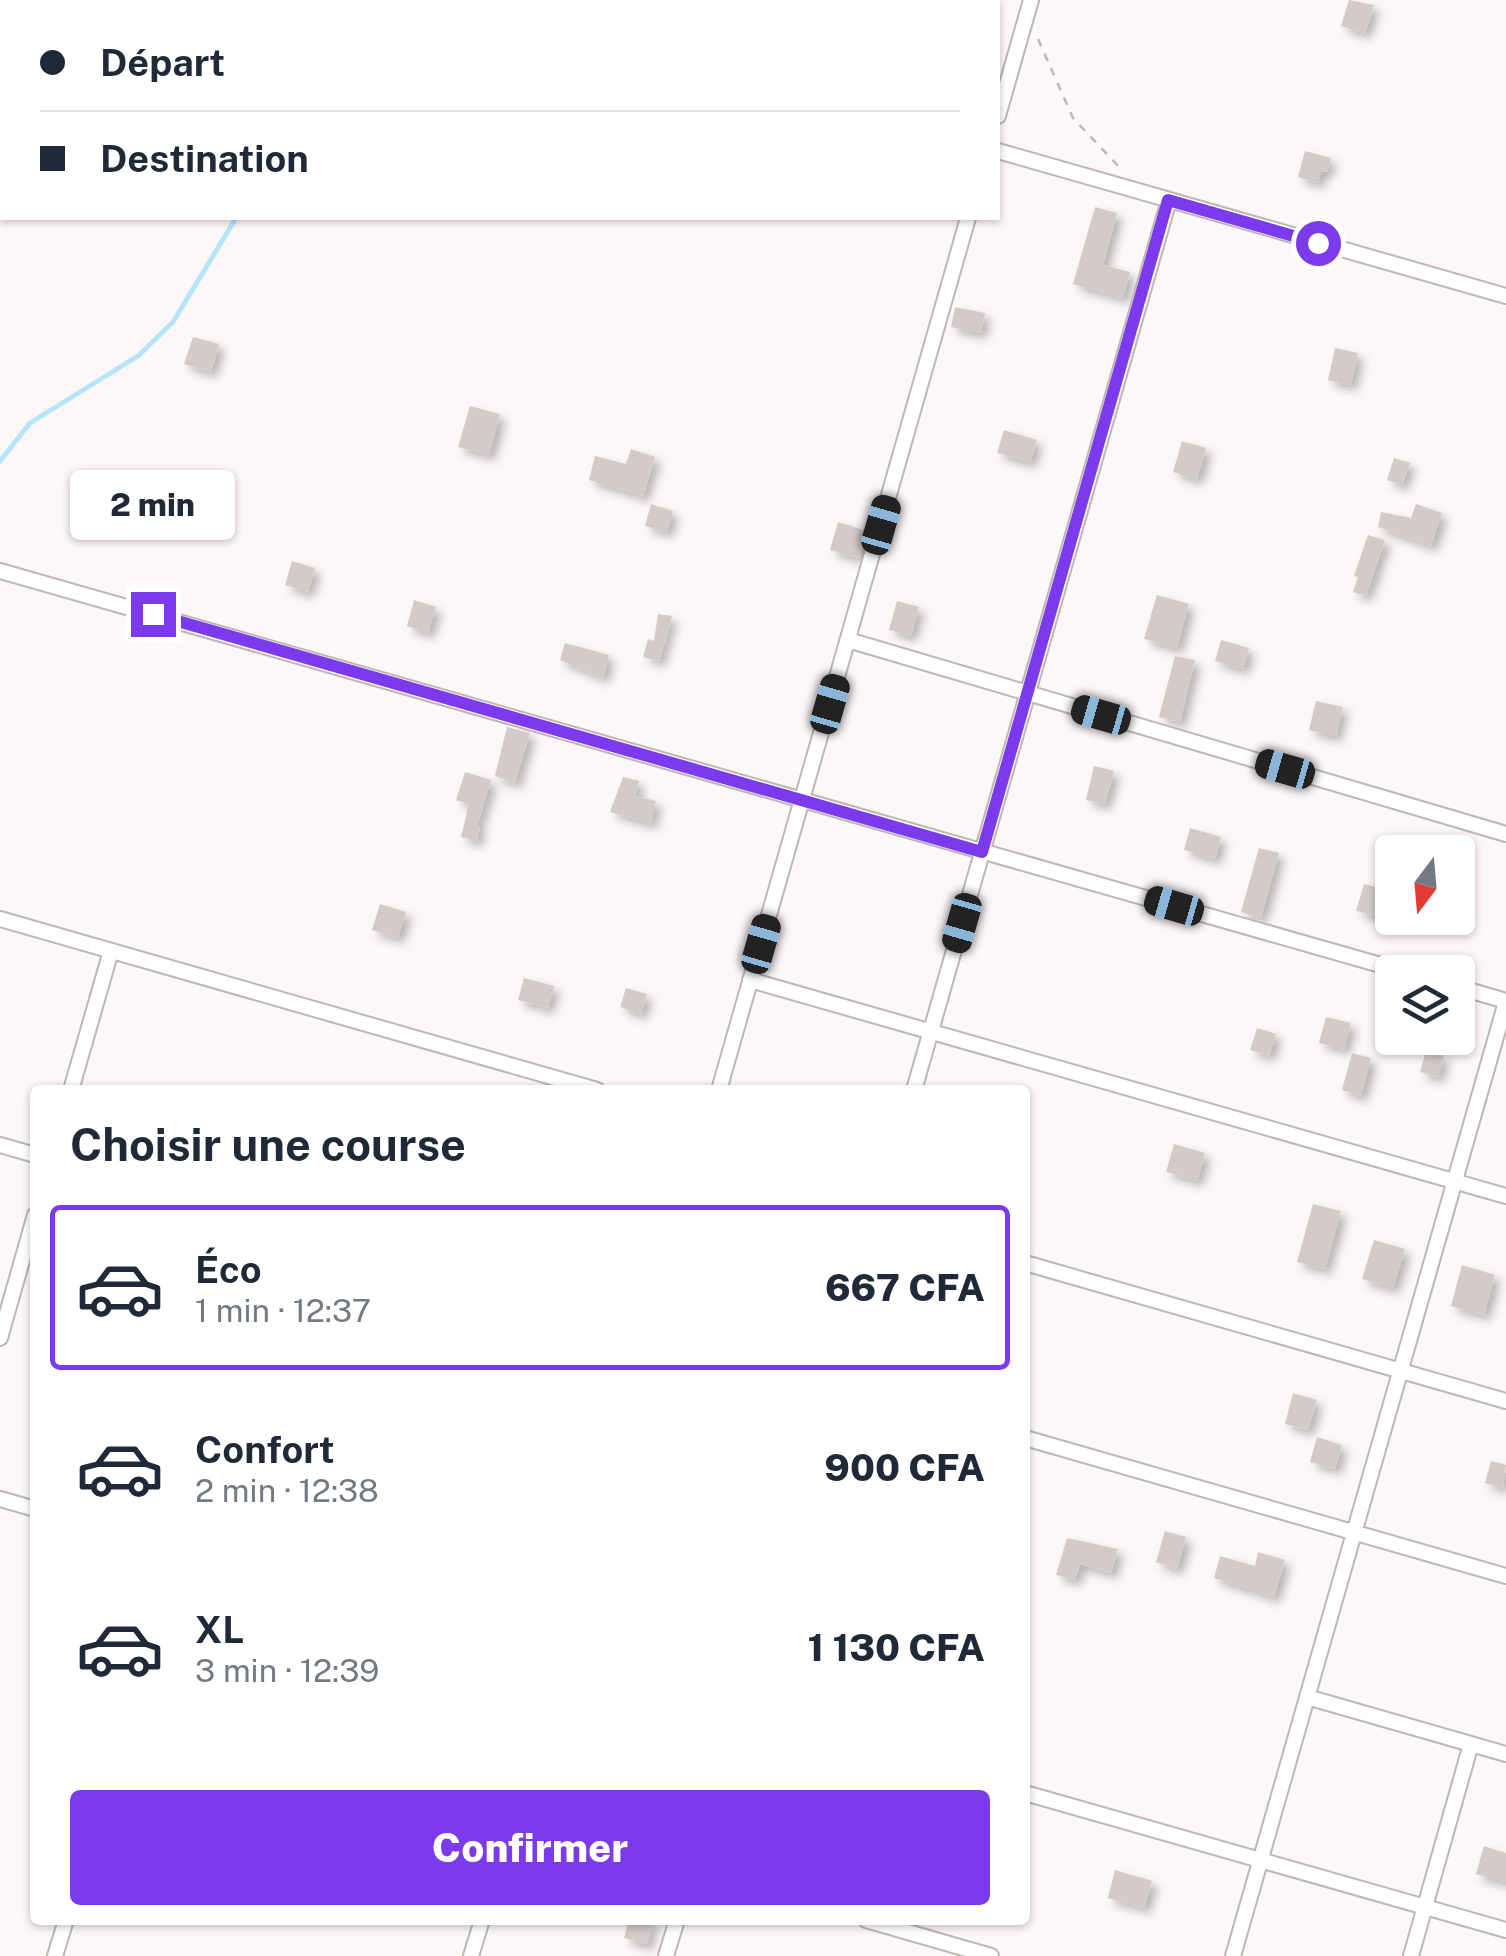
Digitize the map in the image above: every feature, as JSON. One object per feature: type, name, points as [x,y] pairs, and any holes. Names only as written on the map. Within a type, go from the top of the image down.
[{"type":"street","points":[[1000,109],[1030,3]]},
{"type":"street","points":[[1000,152],[1506,296]]},
{"type":"street","points":[[915,1085],[1168,200]]},
{"type":"street","points":[[720,1085],[967,220]]},
{"type":"street","points":[[0,571],[1375,963]]},
{"type":"street","points":[[848,640],[1506,834]]},
{"type":"street","points":[[0,919],[580,1085]]},
{"type":"street","points":[[72,1085],[111,951]]},
{"type":"street","points":[[750,980],[1506,1196]]},
{"type":"street","points":[[1233,1956],[1506,1002],[1475,993]]},
{"type":"street","points":[[0,1145],[30,1154]]},
{"type":"street","points":[[0,1338],[30,1233]]},
{"type":"street","points":[[1030,1264],[1506,1401]]},
{"type":"street","points":[[1030,1439],[1506,1576]]},
{"type":"street","points":[[0,1500],[30,1508]]},
{"type":"street","points":[[1307,1697],[1506,1754]]},
{"type":"street","points":[[1411,1956],[1472,1744]]},
{"type":"street","points":[[1030,1793],[1506,1930]]},
{"type":"street","points":[[55,1956],[64,1925]]},
{"type":"street","points":[[471,1956],[480,1925]]},
{"type":"street","points":[[666,1956],[675,1925]]},
{"type":"street","points":[[883,1925],[991,1956]]},
{"type":"path","points":[[1030,3],[1042,55],[1073,118],[1120,168]]},
{"type":"building","points":[[1349,0],[1374,5],[1365,33],[1341,26]]},
{"type":"building","points":[[1305,151],[1331,158],[1318,183],[1298,177]]},
{"type":"building","points":[[1095,207],[1117,213],[1103,265],[1130,272],[1123,298],[1073,284]]},
{"type":"building","points":[[955,307],[985,313],[981,333],[951,327]]},
{"type":"building","points":[[193,337],[219,344],[211,372],[184,364]]},
{"type":"building","points":[[1335,348],[1358,353],[1351,385],[1328,380]]},
{"type":"building","points":[[470,406],[500,414],[489,455],[458,447]]},
{"type":"building","points":[[1004,430],[1037,440],[1030,462],[997,453]]},
{"type":"building","points":[[1182,441],[1206,448],[1197,479],[1173,472]]},
{"type":"building","points":[[631,449],[655,457],[643,496],[589,480],[595,456],[626,464]]},
{"type":"building","points":[[1394,458],[1410,463],[1402,485],[1387,480]]},
{"type":"building","points":[[651,504],[673,511],[667,532],[645,526]]},
{"type":"building","points":[[1416,504],[1442,513],[1431,546],[1378,527],[1381,512],[1411,518]]},
{"type":"building","points":[[838,522],[867,531],[859,558],[830,550]]},
{"type":"building","points":[[1368,535],[1385,540],[1366,596],[1353,592],[1358,577],[1354,576]]},
{"type":"building","points":[[292,561],[315,568],[308,592],[285,585]]},
{"type":"building","points":[[1157,595],[1189,604],[1177,648],[1144,639]]},
{"type":"building","points":[[414,600],[436,607],[428,633],[407,626]]},
{"type":"building","points":[[897,601],[919,607],[911,636],[889,630]]},
{"type":"building","points":[[658,614],[672,616],[659,661],[643,657],[648,639],[654,641]]},
{"type":"building","points":[[1221,640],[1249,648],[1243,669],[1215,661]]},
{"type":"building","points":[[565,643],[609,655],[603,678],[560,660]]},
{"type":"building","points":[[1175,656],[1195,660],[1180,722],[1159,717]]},
{"type":"building","points":[[1316,701],[1343,707],[1336,736],[1309,730]]},
{"type":"building","points":[[507,727],[530,733],[515,783],[495,776]]},
{"type":"building","points":[[1094,766],[1114,771],[1105,804],[1086,800]]},
{"type":"building","points":[[465,772],[491,780],[477,826],[477,841],[461,837],[469,804],[456,800]]},
{"type":"building","points":[[623,777],[639,781],[635,796],[656,801],[651,823],[610,812]]},
{"type":"building","points":[[1190,828],[1221,837],[1215,859],[1184,850]]},
{"type":"building","points":[[1259,848],[1279,853],[1261,918],[1241,912]]},
{"type":"building","points":[[1364,884],[1375,887],[1375,916],[1356,911]]},
{"type":"building","points":[[380,904],[406,912],[398,938],[372,930]]},
{"type":"building","points":[[524,978],[554,986],[548,1008],[518,1000]]},
{"type":"building","points":[[626,988],[647,994],[641,1014],[620,1007]]},
{"type":"building","points":[[1326,1017],[1351,1023],[1344,1049],[1319,1043]]},
{"type":"building","points":[[1257,1028],[1276,1034],[1269,1056],[1250,1050]]},
{"type":"building","points":[[1352,1053],[1371,1058],[1361,1096],[1342,1090]]},
{"type":"building","points":[[1425,1055],[1444,1056],[1438,1077],[1420,1072]]},
{"type":"building","points":[[1174,1144],[1205,1153],[1197,1181],[1166,1172]]},
{"type":"building","points":[[1313,1204],[1341,1211],[1325,1269],[1297,1262]]},
{"type":"building","points":[[1374,1240],[1405,1249],[1393,1288],[1362,1279]]},
{"type":"building","points":[[1462,1265],[1495,1275],[1484,1315],[1451,1306]]},
{"type":"building","points":[[1293,1393],[1317,1400],[1308,1430],[1285,1424]]},
{"type":"building","points":[[1317,1437],[1342,1445],[1335,1469],[1310,1462]]},
{"type":"building","points":[[1491,1461],[1506,1465],[1503,1488],[1485,1483]]},
{"type":"building","points":[[1165,1531],[1186,1537],[1177,1569],[1156,1562]]},
{"type":"building","points":[[1067,1538],[1118,1549],[1111,1573],[1080,1564],[1075,1580],[1056,1575]]},
{"type":"building","points":[[1258,1552],[1285,1560],[1274,1597],[1214,1578],[1220,1556],[1255,1566]]},
{"type":"building","points":[[1484,1846],[1506,1853],[1506,1882],[1476,1874]]},
{"type":"building","points":[[1115,1870],[1152,1881],[1144,1908],[1108,1898]]},
{"type":"building","points":[[628,1925],[653,1925],[647,1944],[624,1938]]},
{"type":"waterway","points":[[0,461],[30,423],[138,356],[173,322],[235,220]]},
{"type":"route","points":[[153,614],[982,852],[1168,200],[1318,243]]}]
